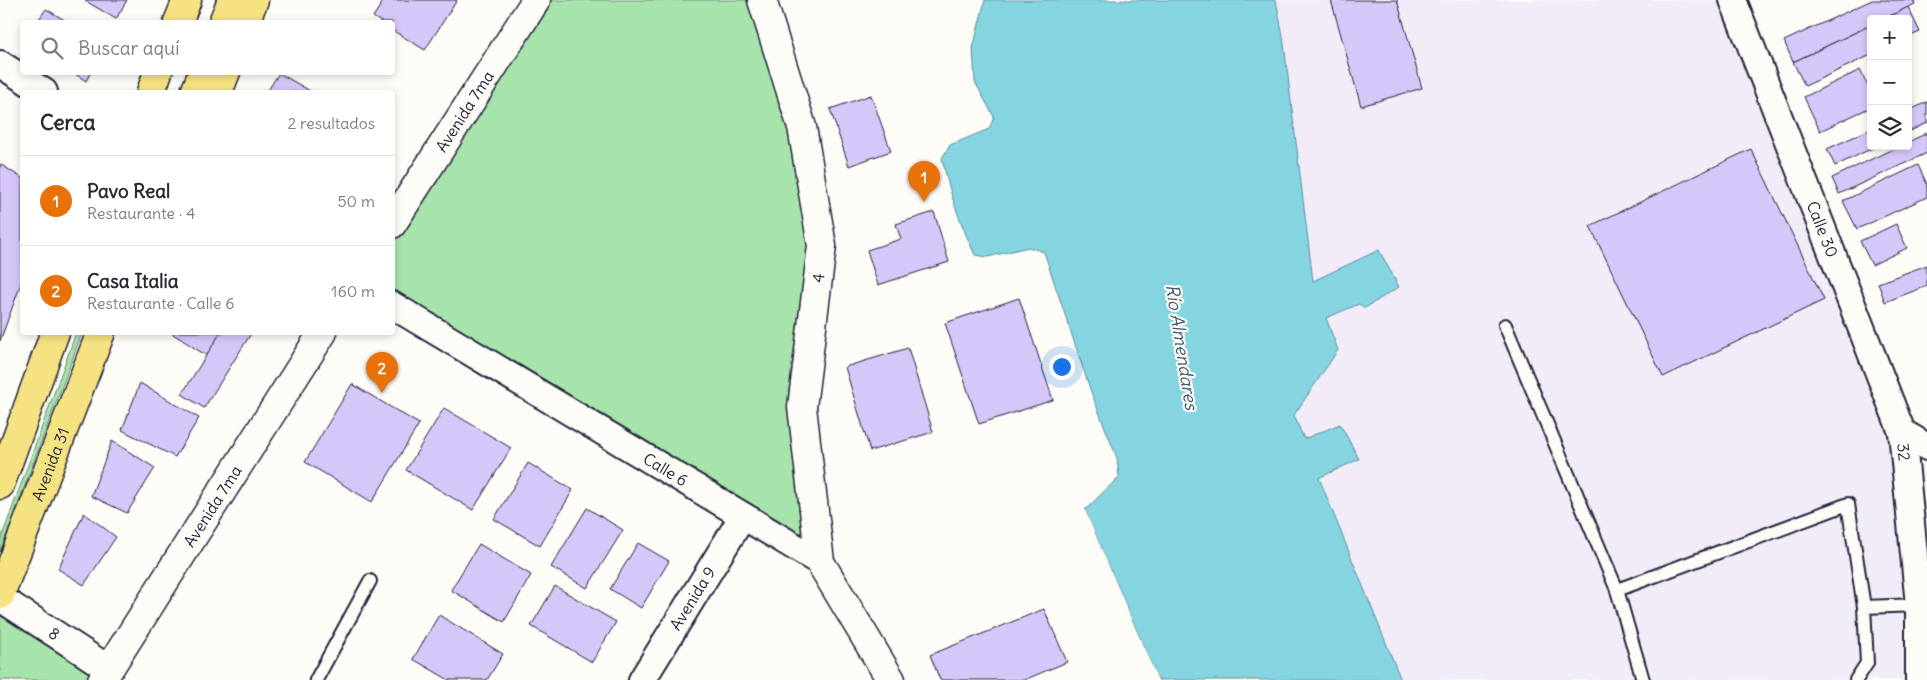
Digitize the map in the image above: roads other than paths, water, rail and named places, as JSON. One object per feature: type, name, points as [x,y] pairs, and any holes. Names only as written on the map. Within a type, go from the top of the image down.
[{"type":"main road","points":[[179,20],[187,0]]},
{"type":"main road","points":[[224,20],[232,0]]},
{"type":"main road","points":[[247,20],[254,0]]},
{"type":"main road","points":[[151,90],[157,75]]},
{"type":"main road","points":[[196,90],[202,75]]},
{"type":"main road","points":[[219,90],[225,75]]},
{"type":"main road","points":[[0,485],[55,335]]},
{"type":"main road","name":"Avenida 31","points":[[0,597],[101,335]]},
{"type":"main road","points":[[62,434],[110,335]]},
{"type":"street","name":"Avenida 7ma","points":[[395,219],[536,0]]},
{"type":"street","name":"Calle 30","points":[[1733,0],[1902,432]]},
{"type":"street","name":"4","points":[[760,2],[802,127],[822,246],[802,407],[820,562]]},
{"type":"street","points":[[0,64],[41,90]]},
{"type":"street","name":"Calle 6","points":[[395,307],[820,562],[891,680]]},
{"type":"street","name":"Avenida 7ma","points":[[106,675],[321,335]]},
{"type":"street","points":[[1902,432],[1927,447]]},
{"type":"street","name":"32","points":[[1902,432],[1923,596],[1919,680]]},
{"type":"street","name":"Avenida 9","points":[[642,680],[743,516]]},
{"type":"street","name":"8","points":[[0,597],[106,675]]},
{"type":"lane","points":[[1505,325],[1617,590],[1643,680]]},
{"type":"lane","points":[[1617,590],[1848,504],[1864,607],[1867,663],[1856,680]]},
{"type":"lane","points":[[316,680],[370,580]]},
{"type":"lane","points":[[1864,607],[1923,596]]},
{"type":"water","name":"Río Almendares","points":[[985,0],[1276,0],[1283,36],[1313,281],[1379,250],[1399,287],[1365,308],[1359,304],[1326,318],[1338,350],[1294,415],[1304,439],[1340,424],[1359,459],[1319,478],[1401,680],[1158,680],[1085,510],[1119,477],[1117,458],[1091,392],[1044,252],[1028,247],[988,257],[975,255],[964,231],[948,183],[942,158],[950,145],[989,129],[994,117],[975,82],[973,48]]},
{"type":"place","name":"Pavo Real","points":[[924,202]]},
{"type":"place","name":"Casa Italia","points":[[382,393]]}]
